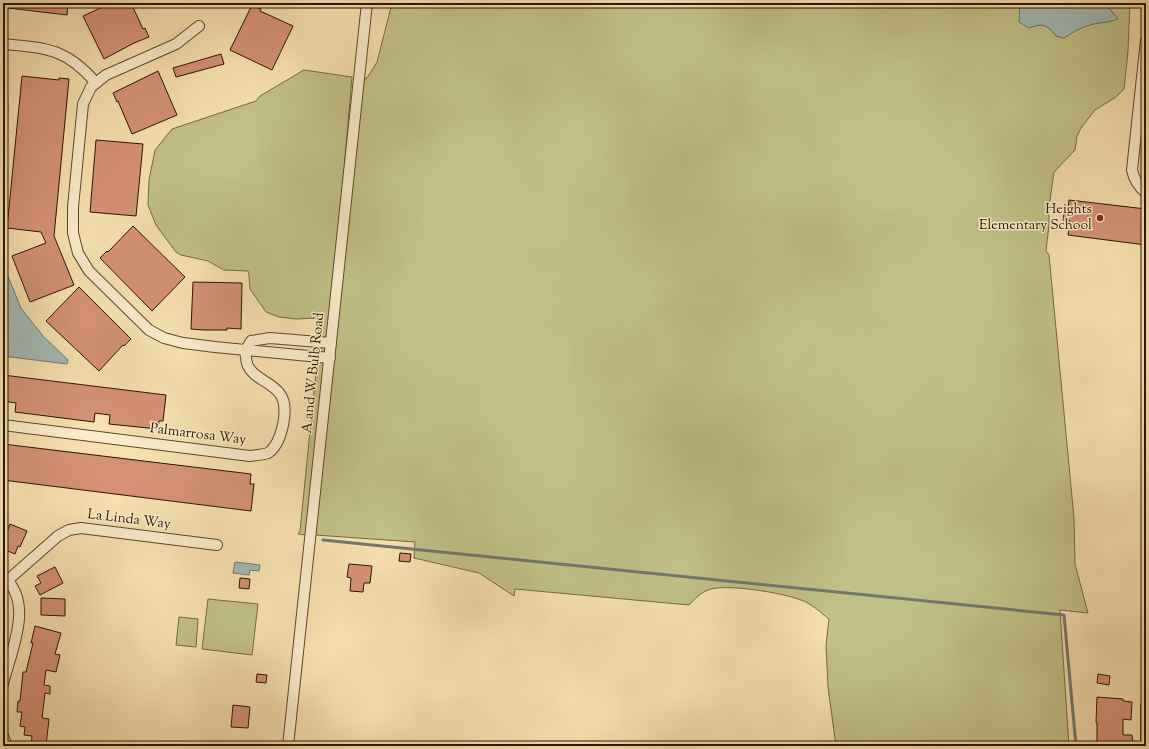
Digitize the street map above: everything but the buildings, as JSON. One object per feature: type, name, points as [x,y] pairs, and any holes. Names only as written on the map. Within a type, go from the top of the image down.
[{"type":"street","name":"A and W Bulb Road","points":[[288,746],[367,3]]},
{"type":"street","points":[[198,26],[176,44],[106,75],[91,87],[83,104],[73,207],[73,233],[78,253],[89,271],[149,330],[164,338],[183,343],[245,351],[330,358]]},
{"type":"street","points":[[1146,40],[1144,78],[1132,170],[1139,187],[1146,193]]},
{"type":"street","points":[[3,44],[33,46],[51,50],[69,58],[85,70],[96,83]]},
{"type":"street","points":[[245,351],[251,341],[270,338],[331,343]]},
{"type":"street","points":[[282,354],[283,339]]},
{"type":"street","name":"Palmarrosa Way","points":[[3,425],[250,456],[268,453],[280,440],[284,426],[284,404],[281,394],[253,373],[248,366],[245,351]]},
{"type":"street","name":"La Linda Way","points":[[6,578],[58,536],[69,530],[80,528],[217,545]]},
{"type":"street","points":[[3,684],[20,617],[19,604],[16,594],[6,578]]},
{"type":"street","points":[[1146,706],[1146,739]]},
{"type":"street","points":[[3,736],[7,746]]},
{"type":"green space","points":[[392,3],[1020,3],[1029,28],[1041,25],[1050,29],[1056,36],[1064,38],[1076,30],[1089,25],[1118,19],[1105,3],[1130,3],[1128,51],[1124,89],[1116,97],[1095,110],[1081,128],[1077,136],[1075,150],[1054,172],[1049,207],[1049,225],[1046,251],[1049,255],[1074,518],[1075,564],[1088,613],[1060,610],[1069,746],[836,746],[828,687],[826,645],[829,619],[805,601],[793,597],[741,588],[716,588],[708,590],[698,596],[689,605],[515,589],[514,596],[479,573],[414,558],[415,542],[315,535],[364,79],[367,78],[377,62]]},
{"type":"green space","points":[[304,70],[352,77],[340,216],[306,535],[298,534],[300,531],[319,342],[318,318],[296,319],[279,317],[266,312],[250,289],[248,271],[224,270],[208,261],[181,255],[176,252],[156,225],[148,205],[149,180],[155,150],[172,129],[256,101],[260,96]]},
{"type":"green space","points":[[208,599],[258,604],[252,655],[202,649]]},
{"type":"green space","points":[[179,617],[198,619],[196,647],[176,645]]},
{"type":"water","points":[[1020,3],[1105,3],[1118,19],[1086,26],[1076,30],[1064,38],[1056,36],[1047,27],[1037,25],[1029,28],[1019,22]]},
{"type":"water","points":[[3,85],[8,100],[8,108],[3,150]]},
{"type":"water","points":[[3,264],[21,308],[43,336],[68,360],[67,364],[3,356]]},
{"type":"water","points":[[235,562],[260,565],[259,571],[250,570],[249,575],[233,573]]},
{"type":"waterway","points":[[323,540],[1064,615],[1076,746]]},
{"type":"place","name":"Heights Elementary School","points":[[1100,218]]}]
